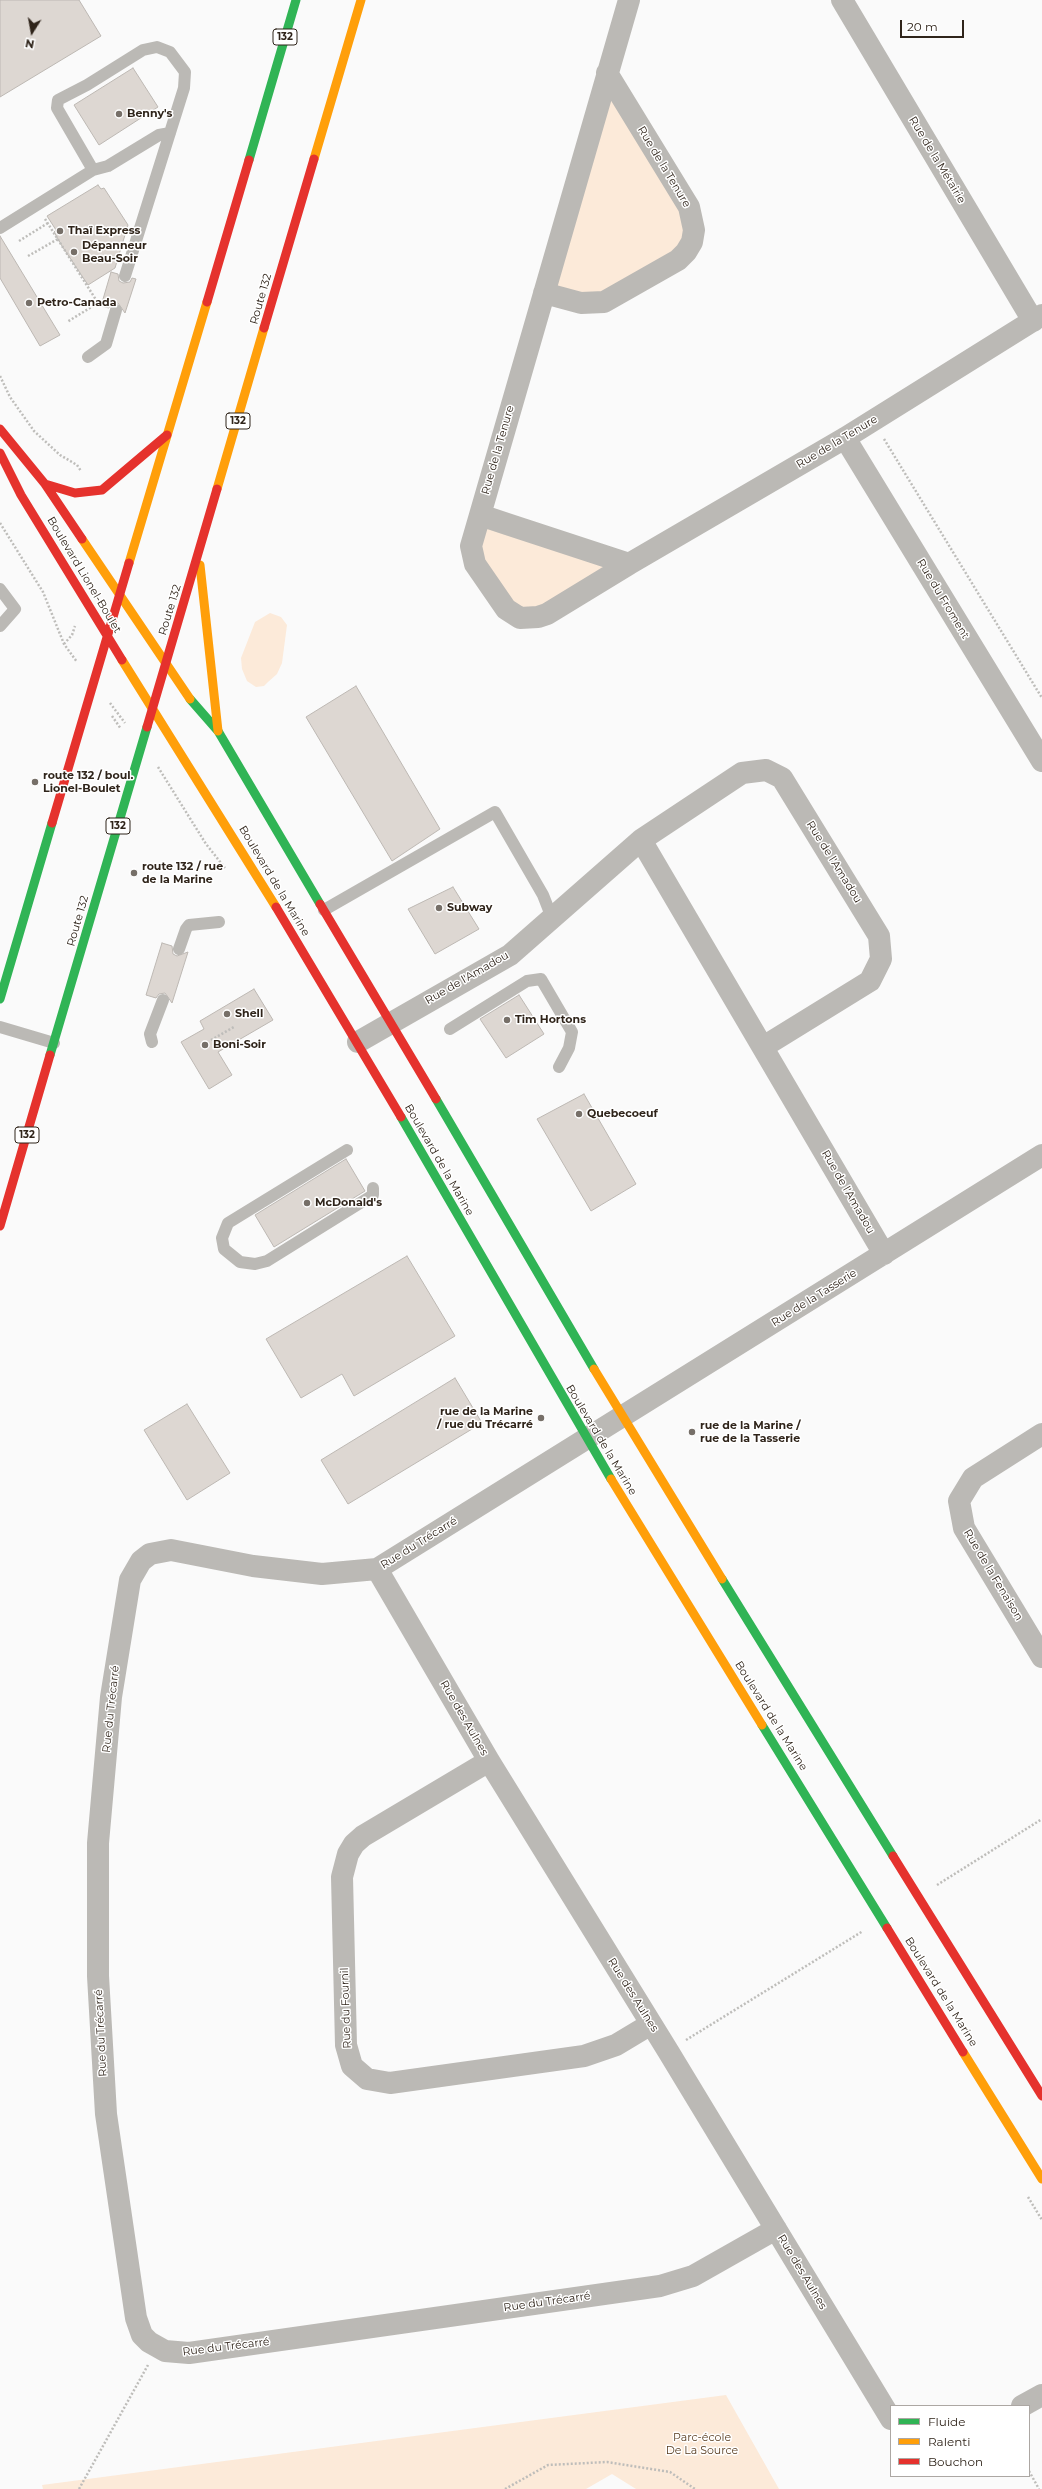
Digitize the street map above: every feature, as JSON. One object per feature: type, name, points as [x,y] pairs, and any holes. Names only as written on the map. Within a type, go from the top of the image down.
[{"type":"main road","name":"132","points":[[0,999],[296,0]]},
{"type":"main road","name":"Route 132","points":[[0,1226],[361,0]]},
{"type":"main road","name":"Boulevard Lionel-Boulet","points":[[0,429],[46,484],[166,662]]},
{"type":"main road","points":[[46,484],[75,493],[102,490],[114,482],[167,435]]},
{"type":"main road","name":"Boulevard Lionel-Boulet","points":[[0,453],[21,495],[107,637],[152,707]]},
{"type":"main road","points":[[199,554],[209,665],[218,731]]},
{"type":"main road","points":[[166,662],[188,697],[218,731],[391,1022],[622,1417],[920,1896],[1042,2096]]},
{"type":"main road","name":"Boulevard de la Marine","points":[[152,707],[203,786],[358,1042],[586,1439],[1042,2179]]},
{"type":"street","name":"Rue de la Tenure","points":[[629,0],[471,546],[475,564],[506,609],[520,618],[538,618],[547,614],[629,564],[845,438],[1038,318]]},
{"type":"street","name":"Rue de la Métairie","points":[[842,0],[1038,318]]},
{"type":"street","name":"Rue de la Tenure","points":[[544,293],[581,303],[604,302],[678,260],[686,252],[692,242],[694,230],[689,207],[607,73]]},
{"type":"street","name":"Rue du Froment","points":[[845,438],[1042,761]]},
{"type":"street","points":[[480,515],[629,564]]},
{"type":"street","name":"Rue de l'Amadou","points":[[358,1042],[510,955],[641,840],[742,774],[766,770],[782,778],[879,936],[881,959],[870,981],[763,1047]]},
{"type":"street","name":"Rue de l'Amadou","points":[[641,840],[884,1254]]},
{"type":"street","name":"Rue de la Tasserie","points":[[586,1439],[1042,1156]]},
{"type":"street","name":"Rue de la Fenaison","points":[[1042,1434],[973,1478],[959,1501],[964,1528],[1042,1657]]},
{"type":"street","name":"Rue du Trécarré","points":[[586,1439],[377,1569],[322,1574],[253,1566],[171,1550],[150,1554],[141,1561],[130,1580],[110,1697],[98,1836],[98,1976],[106,2114],[136,2318],[142,2335],[157,2348],[176,2353],[189,2353],[660,2286],[693,2276],[776,2229]]},
{"type":"street","name":"Rue des Aulnes","points":[[377,1569],[489,1761],[668,2051],[890,2418]]},
{"type":"street","name":"Rue du Fournil","points":[[489,1761],[363,1836],[354,1844],[348,1854],[344,1864],[342,1885],[346,2045],[352,2066],[367,2079],[390,2083],[584,2056],[616,2045],[651,2024]]},
{"type":"street","points":[[1024,2405],[1042,2394]]},
{"type":"lane","points":[[93,170],[57,108],[58,100],[150,47],[170,52],[185,72],[184,88],[126,276]]},
{"type":"lane","points":[[0,228],[93,170],[108,166],[159,135],[170,133]]},
{"type":"lane","points":[[88,357],[106,344],[116,310]]},
{"type":"lane","points":[[0,589],[15,609],[0,626]]},
{"type":"lane","points":[[324,910],[495,812],[543,895],[552,918]]},
{"type":"lane","points":[[178,949],[189,925],[219,922]]},
{"type":"lane","points":[[450,1029],[527,980],[541,979],[572,1032],[569,1048],[560,1067]]},
{"type":"lane","points":[[152,1042],[150,1034],[163,1000]]},
{"type":"lane","points":[[0,1027],[54,1043]]},
{"type":"lane","points":[[347,1150],[228,1223],[222,1238],[224,1249],[240,1262],[255,1264],[266,1261],[373,1195],[373,1188]]},
{"type":"path","points":[[44,216],[98,303],[67,322]]},
{"type":"path","points":[[19,241],[48,223]]},
{"type":"path","points":[[28,256],[58,239]]},
{"type":"path","points":[[0,376],[10,397],[34,431],[60,455],[80,468],[83,478]]},
{"type":"path","points":[[873,420],[1042,698]]},
{"type":"path","points":[[0,523],[43,592],[64,644],[78,663]]},
{"type":"path","points":[[64,644],[73,631]]},
{"type":"path","points":[[118,712],[124,721]]},
{"type":"path","points":[[112,716],[121,729]]},
{"type":"path","points":[[166,781],[206,844],[228,870]]},
{"type":"path","points":[[211,1040],[234,1027]]},
{"type":"path","points":[[920,1896],[1042,1819]]},
{"type":"path","points":[[668,2051],[882,1919]]},
{"type":"path","points":[[79,2489],[157,2348]]},
{"type":"path","points":[[506,2489],[548,2466],[607,2462],[670,2472],[695,2489]]},
{"type":"path","points":[[1030,2472],[1040,2489]]},
{"type":"green space","points":[[607,73],[689,207],[692,242],[604,302],[544,293]]},
{"type":"green space","points":[[480,515],[629,564],[547,614],[513,614],[473,537]]},
{"type":"green space","points":[[270,613],[281,617],[287,625],[282,663],[277,674],[264,686],[256,687],[247,681],[242,669],[241,658],[255,622]]},
{"type":"green space","name":"Parc-école De La Source","points":[[726,2395],[779,2489],[636,2489],[612,2474],[586,2489],[43,2489],[42,2485]]},
{"type":"building","points":[[0,0],[79,0],[101,36],[0,97]]},
{"type":"building","points":[[133,68],[158,107],[99,145],[74,105]]},
{"type":"building","points":[[98,185],[101,189],[104,188],[128,225],[115,268],[88,285],[62,246],[54,232],[56,230],[47,216]]},
{"type":"building","points":[[0,236],[60,335],[40,346],[0,278]]},
{"type":"building","points":[[111,272],[118,274],[119,281],[123,283],[130,282],[132,278],[136,279],[125,313],[118,303],[111,304],[109,308],[101,306]]},
{"type":"building","points":[[356,686],[440,829],[392,861],[306,717]]},
{"type":"building","points":[[453,887],[479,929],[435,954],[408,909]]},
{"type":"building","points":[[162,943],[172,946],[173,954],[177,956],[188,952],[172,1003],[165,993],[159,994],[156,998],[146,995]]},
{"type":"building","points":[[254,989],[273,1020],[218,1052],[232,1075],[209,1089],[181,1042],[204,1029],[200,1021]]},
{"type":"building","points":[[519,995],[544,1034],[506,1058],[480,1019]]},
{"type":"building","points":[[584,1094],[636,1184],[591,1211],[537,1119]]},
{"type":"building","points":[[346,1159],[365,1191],[274,1247],[255,1215]]},
{"type":"building","points":[[407,1256],[455,1336],[354,1396],[342,1374],[301,1398],[266,1339]]},
{"type":"building","points":[[455,1378],[482,1423],[348,1504],[321,1460]]},
{"type":"building","points":[[187,1404],[230,1473],[187,1500],[144,1430]]},
{"type":"traffic: fast","points":[[249,160],[296,0]]},
{"type":"traffic: fast","points":[[190,699],[218,731],[320,904]]},
{"type":"traffic: fast","points":[[50,1055],[147,727]]},
{"type":"traffic: fast","points":[[0,999],[52,823]]},
{"type":"traffic: fast","points":[[436,1099],[594,1369]]},
{"type":"traffic: fast","points":[[401,1117],[611,1479]]},
{"type":"traffic: fast","points":[[722,1579],[893,1856]]},
{"type":"traffic: fast","points":[[762,1725],[887,1928]]},
{"type":"traffic: slow","points":[[314,159],[361,0]]},
{"type":"traffic: slow","points":[[129,563],[207,302]]},
{"type":"traffic: slow","points":[[217,489],[264,328]]},
{"type":"traffic: slow","points":[[82,539],[190,699]]},
{"type":"traffic: slow","points":[[200,565],[218,731]]},
{"type":"traffic: slow","points":[[122,660],[276,907]]},
{"type":"traffic: slow","points":[[594,1369],[722,1579]]},
{"type":"traffic: slow","points":[[611,1479],[762,1725]]},
{"type":"traffic: slow","points":[[963,2052],[1042,2179]]},
{"type":"traffic: jam","points":[[264,328],[314,159]]},
{"type":"traffic: jam","points":[[207,302],[249,160]]},
{"type":"traffic: jam","points":[[0,429],[45,484],[82,539]]},
{"type":"traffic: jam","points":[[45,484],[75,493],[102,490],[167,435]]},
{"type":"traffic: jam","points":[[0,453],[21,495],[122,660]]},
{"type":"traffic: jam","points":[[147,727],[217,489]]},
{"type":"traffic: jam","points":[[52,823],[129,563]]},
{"type":"traffic: jam","points":[[320,904],[436,1099]]},
{"type":"traffic: jam","points":[[276,907],[401,1117]]},
{"type":"traffic: jam","points":[[0,1226],[50,1055]]},
{"type":"traffic: jam","points":[[893,1856],[1042,2096]]},
{"type":"traffic: jam","points":[[887,1928],[963,2052]]},
{"type":"place","name":"Benny's","points":[[119,114]]},
{"type":"place","name":"Thaï Express","points":[[60,231]]},
{"type":"place","name":"Dépanneur Beau-Soir","points":[[74,252]]},
{"type":"place","name":"Petro-Canada","points":[[29,303]]},
{"type":"place","name":"route 132 / boul. Lionel-Boulet","points":[[35,782]]},
{"type":"place","name":"route 132 / rue de la Marine","points":[[134,873]]},
{"type":"place","name":"Subway","points":[[439,908]]},
{"type":"place","name":"Shell","points":[[227,1014]]},
{"type":"place","name":"Tim Hortons","points":[[507,1020]]},
{"type":"place","name":"Boni-Soir","points":[[205,1045]]},
{"type":"place","name":"Quebecoeuf","points":[[579,1114]]},
{"type":"place","name":"McDonald's","points":[[307,1203]]},
{"type":"place","name":"rue de la Marine / rue du Trécarré","points":[[541,1418]]},
{"type":"place","name":"rue de la Marine / rue de la Tasserie","points":[[692,1432]]}]
